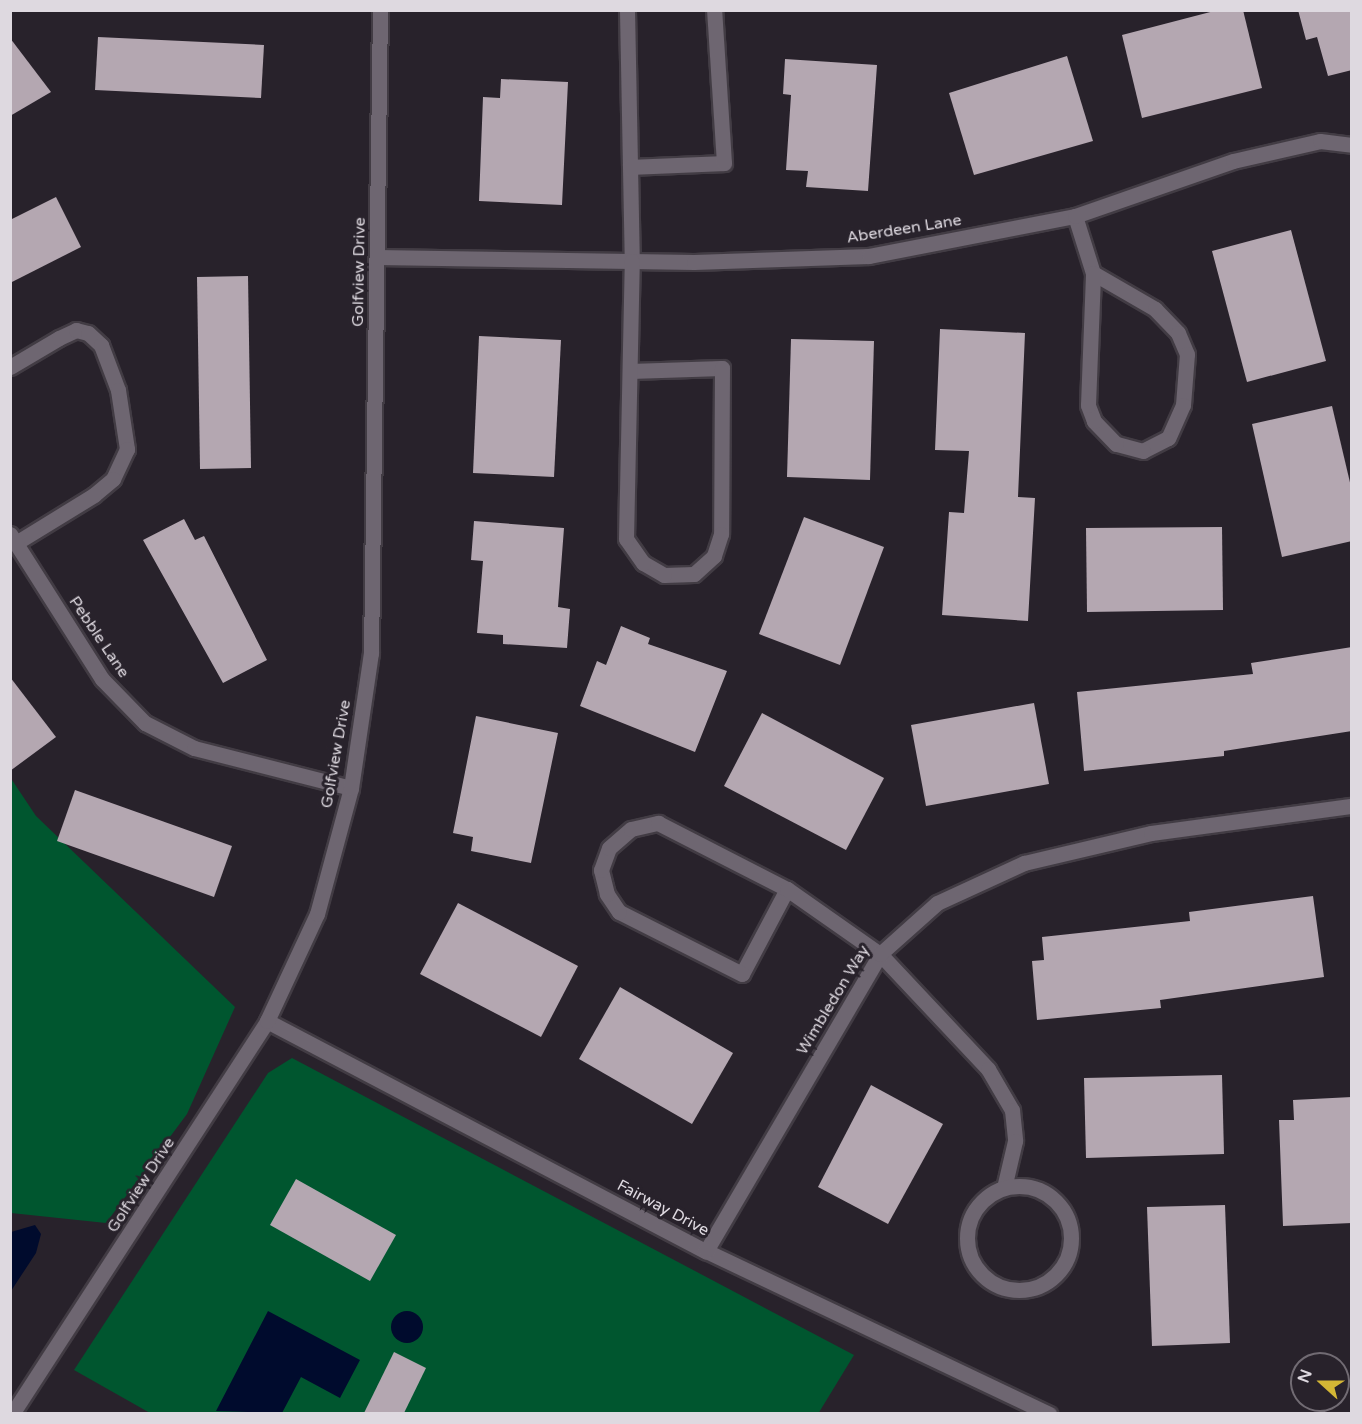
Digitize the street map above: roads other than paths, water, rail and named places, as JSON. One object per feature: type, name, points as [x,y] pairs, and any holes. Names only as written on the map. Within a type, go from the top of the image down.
[{"type":"street","name":"Golfview Drive","points":[[12,1413],[267,1021],[317,914],[351,788],[371,653],[380,10]]},
{"type":"street","points":[[627,10],[632,261],[626,540],[643,563],[664,575],[694,574],[714,556],[721,534],[722,368],[630,371]]},
{"type":"street","points":[[630,167],[724,163],[714,10]]},
{"type":"street","name":"Aberdeen Lane","points":[[377,257],[632,261],[869,256],[1076,216],[1233,162],[1320,141],[1352,145]]},
{"type":"street","points":[[1076,216],[1093,273],[1088,405],[1094,421],[1116,444],[1143,451],[1168,438],[1183,405],[1187,354],[1178,333],[1155,309],[1093,273]]},
{"type":"street","points":[[10,368],[76,330],[88,333],[101,345],[118,390],[127,449],[114,478],[94,495],[13,538]]},
{"type":"street","name":"Pebble Lane","points":[[13,538],[102,679],[145,723],[194,748],[351,788]]},
{"type":"street","name":"Wimbledon Way","points":[[706,1251],[880,954],[937,903],[1024,863],[1151,833],[1352,806]]},
{"type":"street","points":[[788,889],[742,974],[619,912],[607,894],[601,870],[609,848],[631,829],[658,823],[788,889],[880,954],[988,1069],[1012,1110],[1015,1141],[1004,1188],[976,1209],[966,1242],[971,1259],[995,1284],[1029,1289],[1058,1273],[1067,1258],[1069,1226],[1051,1198],[1037,1190],[1004,1188]]},
{"type":"street","name":"Fairway Drive","points":[[267,1021],[706,1251],[1015,1408],[1049,1413]]},
{"type":"water","points":[[35,1225],[41,1234],[36,1253],[11,1291],[11,1232]]},
{"type":"water","points":[[268,1311],[360,1360],[340,1398],[301,1377],[282,1413],[216,1411]]},
{"type":"water","points":[[407,1311],[419,1315],[423,1327],[419,1339],[407,1343],[395,1339],[391,1327],[395,1315]]}]
